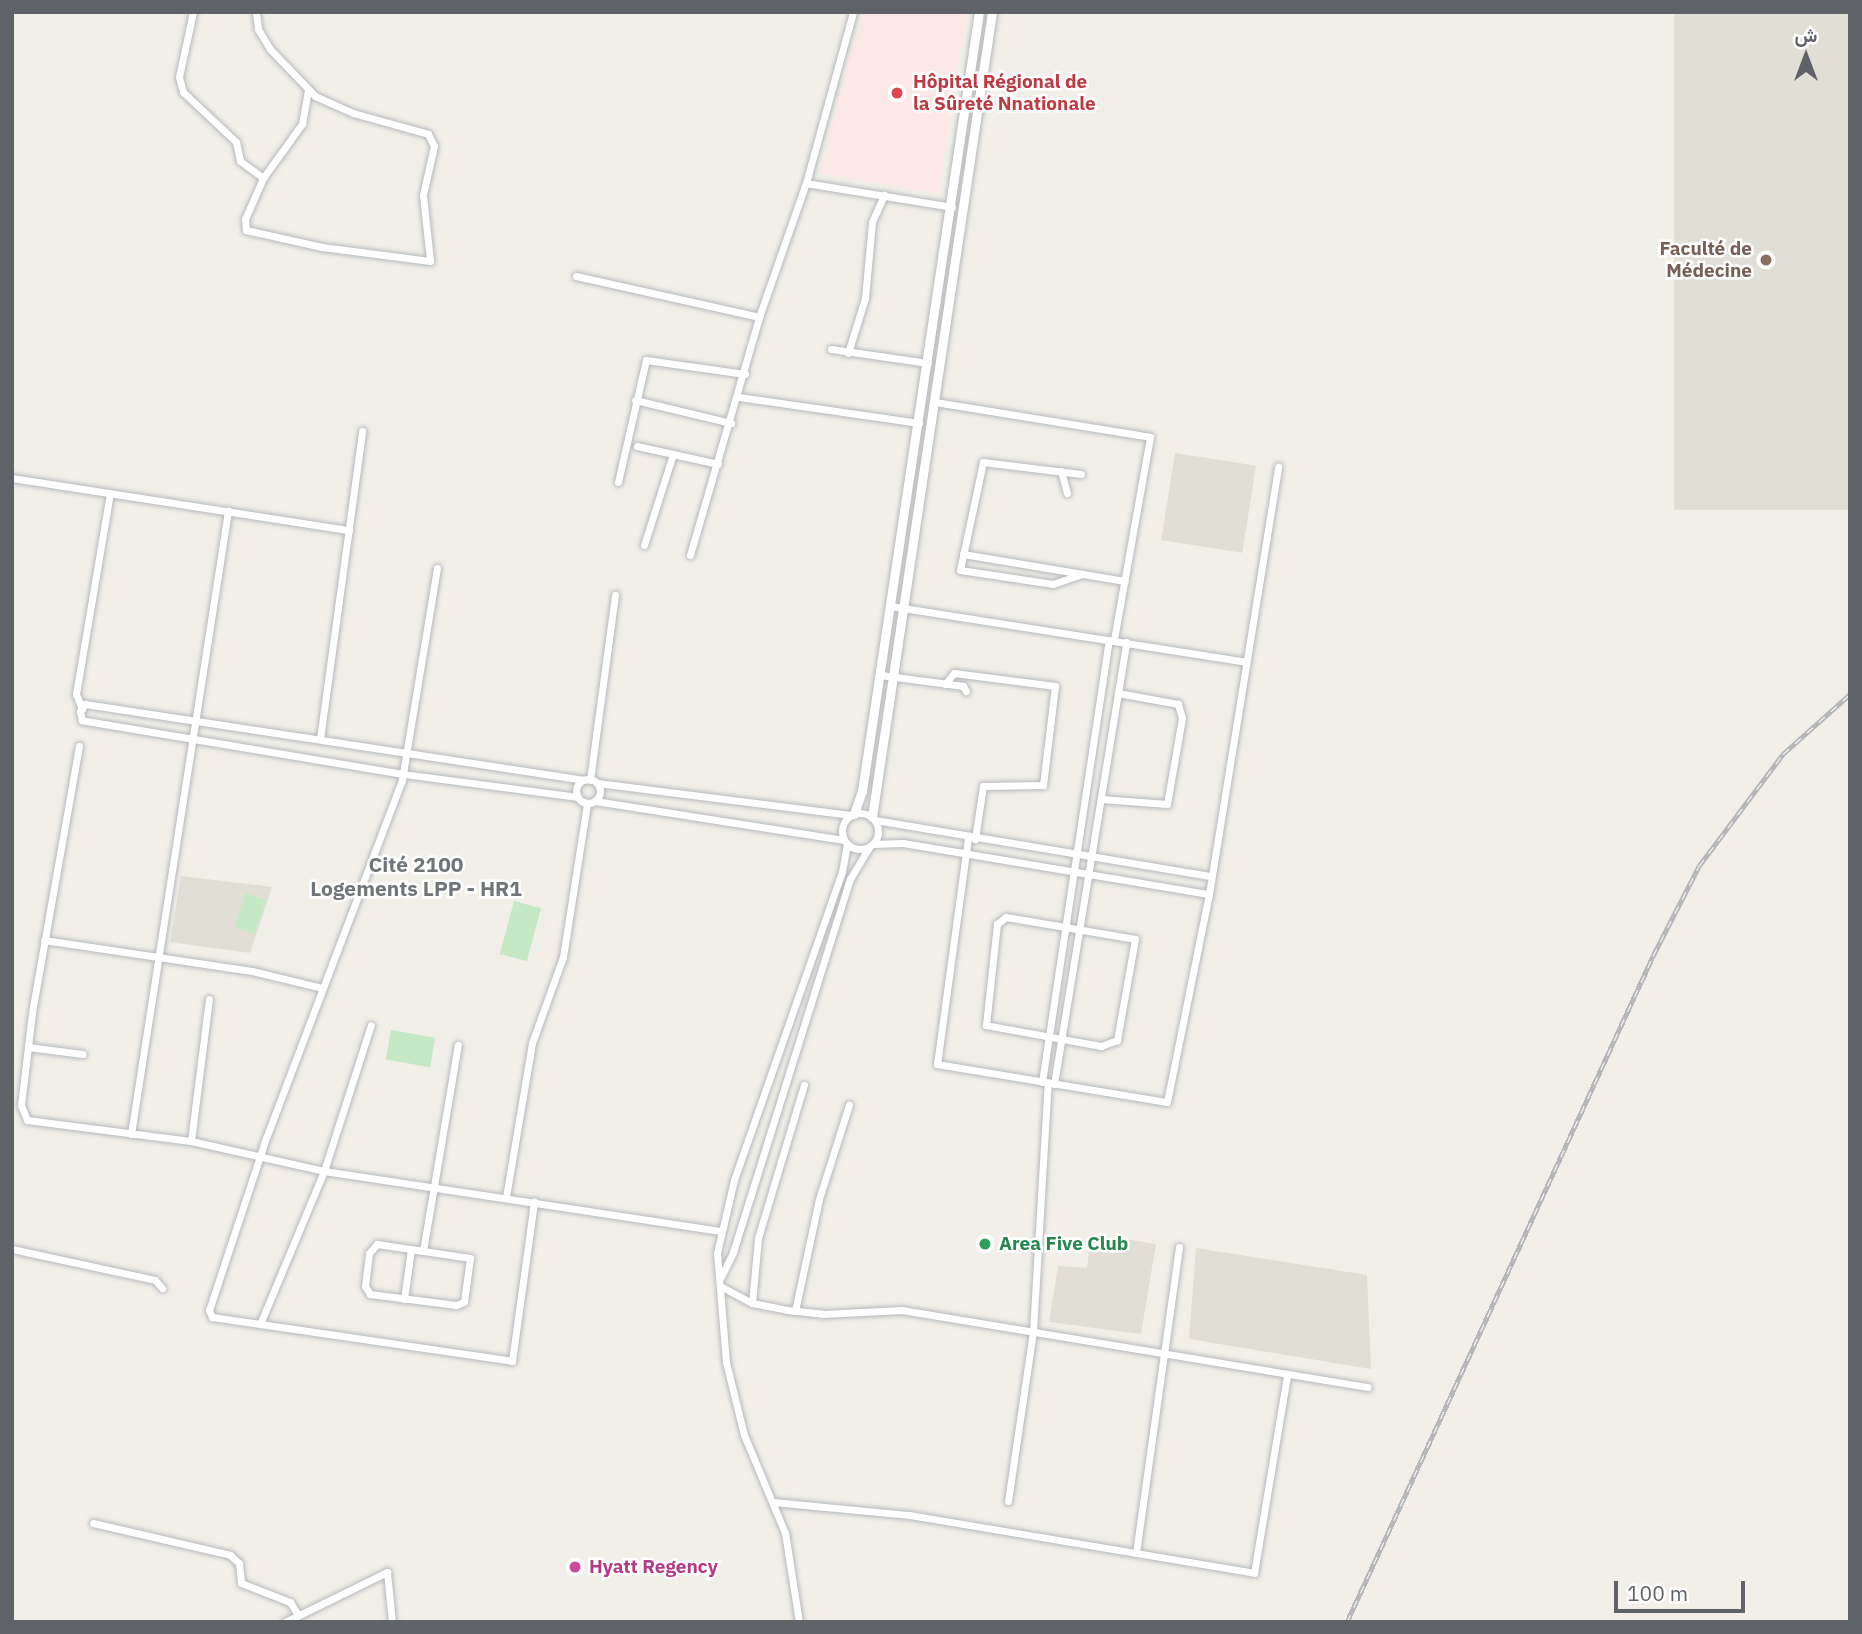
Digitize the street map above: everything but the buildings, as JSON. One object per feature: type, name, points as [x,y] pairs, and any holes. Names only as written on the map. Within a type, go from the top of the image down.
[{"type":"street","points":[[192,12],[179,77],[183,92],[236,142],[240,162],[263,178]]},
{"type":"street","points":[[256,12],[258,29],[266,42],[308,90],[335,107],[428,134],[434,146],[423,195],[432,259],[424,263],[248,232],[245,219],[263,178],[299,129],[308,90]]},
{"type":"street","points":[[690,555],[739,397],[759,317],[806,183],[853,12]]},
{"type":"street","points":[[799,1622],[785,1533],[744,1435],[730,1384],[717,1253],[720,1231],[842,872],[845,842],[843,824],[852,815],[863,791],[979,12]]},
{"type":"street","points":[[721,1282],[734,1251],[850,878],[879,832],[874,819],[992,12]]},
{"type":"street","points":[[963,127],[975,129]]},
{"type":"street","points":[[806,183],[952,207]]},
{"type":"street","points":[[848,352],[865,298],[872,222],[884,195]]},
{"type":"street","points":[[949,226],[960,228]]},
{"type":"street","points":[[576,276],[759,317]]},
{"type":"street","points":[[831,349],[928,363]]},
{"type":"street","points":[[618,482],[646,360],[745,374]]},
{"type":"street","points":[[739,397],[919,423]]},
{"type":"street","points":[[635,400],[731,423]]},
{"type":"street","points":[[935,402],[1150,437],[1112,640],[1048,1037],[1048,1083],[1033,1331],[1008,1501]]},
{"type":"street","points":[[320,739],[362,431]]},
{"type":"street","points":[[637,446],[718,464]]},
{"type":"street","points":[[644,545],[673,454]]},
{"type":"street","points":[[1081,474],[983,462],[960,570],[1053,584],[1082,574]]},
{"type":"street","points":[[945,684],[954,673],[1055,686],[1043,785],[983,786],[972,838],[965,855],[937,1064],[1167,1102],[1209,894],[1278,467]]},
{"type":"street","points":[[1060,471],[1066,493]]},
{"type":"street","points":[[12,478],[349,530]]},
{"type":"street","points":[[110,493],[76,694],[82,709],[82,720],[403,774],[578,797],[591,802],[845,842],[857,849],[903,843],[1209,894]]},
{"type":"street","points":[[131,1134],[228,511]]},
{"type":"street","points":[[964,554],[1125,581]]},
{"type":"street","points":[[437,568],[403,774],[260,1158],[209,1310],[212,1317],[512,1361],[534,1202]]},
{"type":"street","points":[[590,781],[615,595]]},
{"type":"street","points":[[890,606],[1246,662]]},
{"type":"street","points":[[1048,1083],[1061,1040],[1126,642]]},
{"type":"street","points":[[880,675],[945,684],[967,691]]},
{"type":"street","points":[[1101,799],[1167,804],[1182,718],[1178,704],[1118,693]]},
{"type":"street","points":[[82,709],[85,704],[590,781],[852,815],[972,838],[1211,876]]},
{"type":"street","points":[[79,746],[28,1047],[22,1105],[27,1120],[191,1141],[324,1171],[720,1231]]},
{"type":"street","points":[[578,797],[577,786],[590,781]]},
{"type":"street","points":[[506,1197],[532,1044],[563,957],[591,802],[600,791],[590,781]]},
{"type":"street","points":[[1006,917],[1065,926],[1129,936],[1136,944],[1117,1040],[1101,1045],[1061,1040],[989,1027],[983,1023],[997,924],[1006,917]]},
{"type":"street","points":[[44,940],[160,956],[323,988]]},
{"type":"street","points":[[191,1141],[209,999]]},
{"type":"street","points":[[260,1324],[324,1171],[371,1025]]},
{"type":"street","points":[[423,1251],[458,1045]]},
{"type":"street","points":[[28,1047],[83,1054]]},
{"type":"street","points":[[752,1303],[761,1226],[804,1085]]},
{"type":"street","points":[[795,1311],[819,1199],[849,1105]]},
{"type":"street","points":[[377,1244],[423,1251],[470,1258],[464,1302],[456,1305],[370,1294],[365,1286],[369,1253],[377,1244]]},
{"type":"street","points":[[1136,1553],[1179,1247]]},
{"type":"street","points":[[12,1249],[155,1280],[162,1289]]},
{"type":"street","points":[[404,1298],[411,1249]]},
{"type":"street","points":[[721,1282],[752,1303],[795,1311],[902,1310],[1165,1356],[1368,1387]]},
{"type":"street","points":[[774,1502],[909,1516],[1254,1573],[1287,1375]]},
{"type":"street","points":[[93,1523],[230,1555],[239,1563],[240,1583],[289,1602],[298,1615]]},
{"type":"street","points":[[285,1622],[387,1572],[392,1622]]},
{"type":"shaded area","name":"Hôpital Régional de la Sûreté Nnationale","points":[[861,12],[966,12],[938,193],[819,173]]},
{"type":"shaded area","name":"Faculté de Médecine","points":[[1674,12],[1850,12],[1850,510],[1674,510]]},
{"type":"shaded area","points":[[1175,453],[1256,466],[1242,553],[1161,540]]},
{"type":"shaded area","points":[[181,876],[272,887],[250,953],[170,942]]},
{"type":"shaded area","points":[[1091,1234],[1156,1244],[1141,1334],[1049,1322],[1058,1266],[1087,1268]]},
{"type":"shaded area","points":[[1196,1248],[1367,1275],[1371,1369],[1189,1339]]},
{"type":"green space","points":[[246,893],[266,900],[254,934],[234,927]]},
{"type":"green space","points":[[514,901],[541,908],[527,961],[500,954]]},
{"type":"green space","points":[[391,1030],[435,1038],[430,1067],[386,1060]]},
{"type":"railway","points":[[1347,1622],[1653,956],[1699,866],[1783,754],[1850,694]]},
{"type":"place","name":"Hôpital Régional de la Sûreté Nnationale","points":[[897,93]]},
{"type":"place","name":"Faculté de Médecine","points":[[1766,260]]},
{"type":"place","name":"Area Five Club","points":[[985,1244]]},
{"type":"place","name":"Hyatt Regency","points":[[575,1567]]},
{"type":"district","name":"Cité 2100 Logements LPP - HR1","points":[[416,876]]}]
